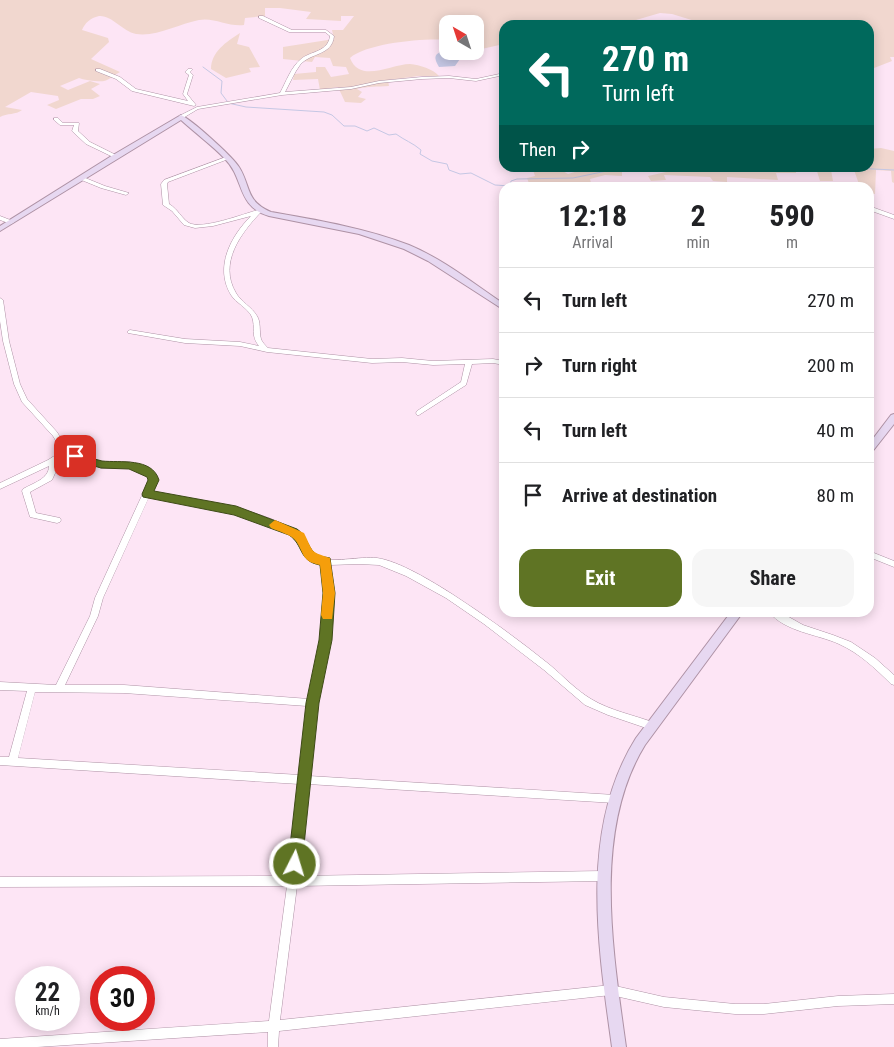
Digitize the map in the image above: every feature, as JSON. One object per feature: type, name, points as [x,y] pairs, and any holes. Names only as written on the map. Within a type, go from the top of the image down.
[{"type":"street","points":[[261,17],[291,31],[326,31],[332,36],[329,47],[300,61],[282,94]]},
{"type":"street","points":[[98,70],[118,78],[134,90],[195,106],[282,94],[351,88],[379,82],[449,77],[476,80],[499,75]]},
{"type":"street","points":[[190,70],[186,72],[191,76],[185,94],[195,106]]},
{"type":"street","points":[[0,229],[195,106]]},
{"type":"street","points":[[180,117],[228,158],[236,168],[249,200],[259,211],[361,232],[407,247],[431,259],[499,305]]},
{"type":"street","points":[[56,119],[62,124],[77,124],[75,131],[80,137],[115,156]]},
{"type":"street","points":[[228,158],[166,181],[164,184],[166,205],[174,208],[186,224],[190,226],[205,226],[259,211]]},
{"type":"street","points":[[81,178],[103,187],[126,193]]},
{"type":"street","points":[[874,210],[894,217]]},
{"type":"street","points":[[259,211],[233,242],[226,264],[226,274],[235,296],[255,316],[258,340],[267,350]]},
{"type":"street","points":[[0,218],[11,222]]},
{"type":"street","points":[[0,300],[6,341],[17,384],[24,400],[55,434],[66,452],[101,464],[130,465],[152,475],[154,480],[99,598],[94,616],[59,688]]},
{"type":"street","points":[[130,332],[185,341],[240,344],[267,350],[372,361],[499,362]]},
{"type":"street","points":[[419,413],[464,383],[469,362]]},
{"type":"street","points":[[874,443],[894,417]]},
{"type":"street","points":[[0,486],[51,462],[66,452]]},
{"type":"street","points":[[51,462],[54,466],[51,476],[26,491],[33,515],[57,520]]},
{"type":"street","points":[[147,494],[236,511],[265,521],[300,536],[307,553],[314,559],[326,562],[360,559],[386,563],[461,603],[541,663],[587,701],[599,708],[652,726]]},
{"type":"street","points":[[874,556],[894,564]]},
{"type":"street","points":[[273,1047],[312,703],[326,640],[329,593],[326,562]]},
{"type":"street","points":[[619,1047],[611,990],[604,876],[615,799],[632,755],[734,617]]},
{"type":"street","points":[[782,617],[802,629],[832,638],[867,654],[894,681]]},
{"type":"street","points":[[0,686],[124,689],[224,698],[312,703]]},
{"type":"street","points":[[12,762],[32,688]]},
{"type":"street","points":[[0,761],[216,776],[303,779],[615,799]]},
{"type":"street","points":[[0,882],[293,881],[604,876]]},
{"type":"street","points":[[0,1044],[274,1026],[611,990],[664,1002],[735,1009],[764,1009],[838,1001],[894,999]]},
{"type":"shaded area","points":[[0,0],[894,0],[894,57],[890,57],[892,61],[874,68],[874,20],[692,20],[672,14],[660,13],[636,20],[499,20],[499,45],[484,48],[484,15],[439,15],[439,40],[382,45],[358,53],[350,58],[355,66],[361,70],[377,71],[410,64],[426,68],[439,76],[419,76],[388,80],[389,86],[357,89],[362,92],[358,97],[366,99],[361,103],[345,102],[338,87],[320,90],[318,79],[293,80],[294,74],[316,72],[316,67],[325,67],[331,77],[349,74],[346,67],[333,66],[330,58],[315,57],[312,62],[283,59],[283,47],[334,39],[332,30],[343,30],[354,16],[341,16],[341,21],[306,19],[311,12],[265,8],[265,16],[245,18],[244,25],[232,25],[205,19],[152,34],[136,34],[104,16],[99,16],[88,21],[82,30],[108,38],[109,42],[91,59],[120,72],[104,81],[79,78],[60,86],[68,90],[90,81],[100,84],[91,89],[100,96],[93,99],[81,99],[56,109],[47,105],[59,100],[58,96],[31,92],[5,107],[22,110],[0,117]]},
{"type":"shaded area","points":[[240,33],[237,44],[249,47],[260,67],[249,68],[251,72],[226,78],[211,69],[212,63],[220,48]]},
{"type":"shaded area","points":[[874,149],[894,151],[894,183],[892,182],[891,171],[876,170],[875,194],[874,182],[858,182],[855,172],[874,172]]},
{"type":"shaded area","points":[[534,172],[564,172],[568,174],[575,172],[622,172],[622,176],[605,175],[590,179],[591,182],[528,182],[527,178],[535,176]]},
{"type":"shaded area","points":[[666,172],[796,172],[776,173],[778,180],[727,177],[727,182],[713,181],[710,177],[664,175],[666,180],[651,181],[648,176]]},
{"type":"shaded area","points":[[817,172],[831,172],[833,181],[820,181]]},
{"type":"water","points":[[439,52],[439,60],[459,60],[455,66],[439,67],[435,58]]},
{"type":"waterway","points":[[203,67],[222,81],[221,93],[227,101]]},
{"type":"waterway","points":[[228,103],[246,107],[324,112],[332,115],[344,126],[355,126],[367,131],[374,128],[389,135],[396,134],[415,145],[421,150],[420,154],[432,161],[447,164],[449,170],[460,174],[471,173],[499,185]]},
{"type":"waterway","points":[[874,169],[894,170]]},
{"type":"waterway","points":[[511,182],[517,179],[573,178],[602,172]]},
{"type":"slow traffic","points":[[275,525],[300,536],[307,553],[314,559],[326,562],[329,593],[327,615]]},
{"type":"route","points":[[75,456],[101,464],[130,465],[152,475],[154,480],[147,494],[236,511],[293,532],[300,536],[307,553],[314,559],[326,562],[329,593],[326,640],[312,703],[295,864]]}]
